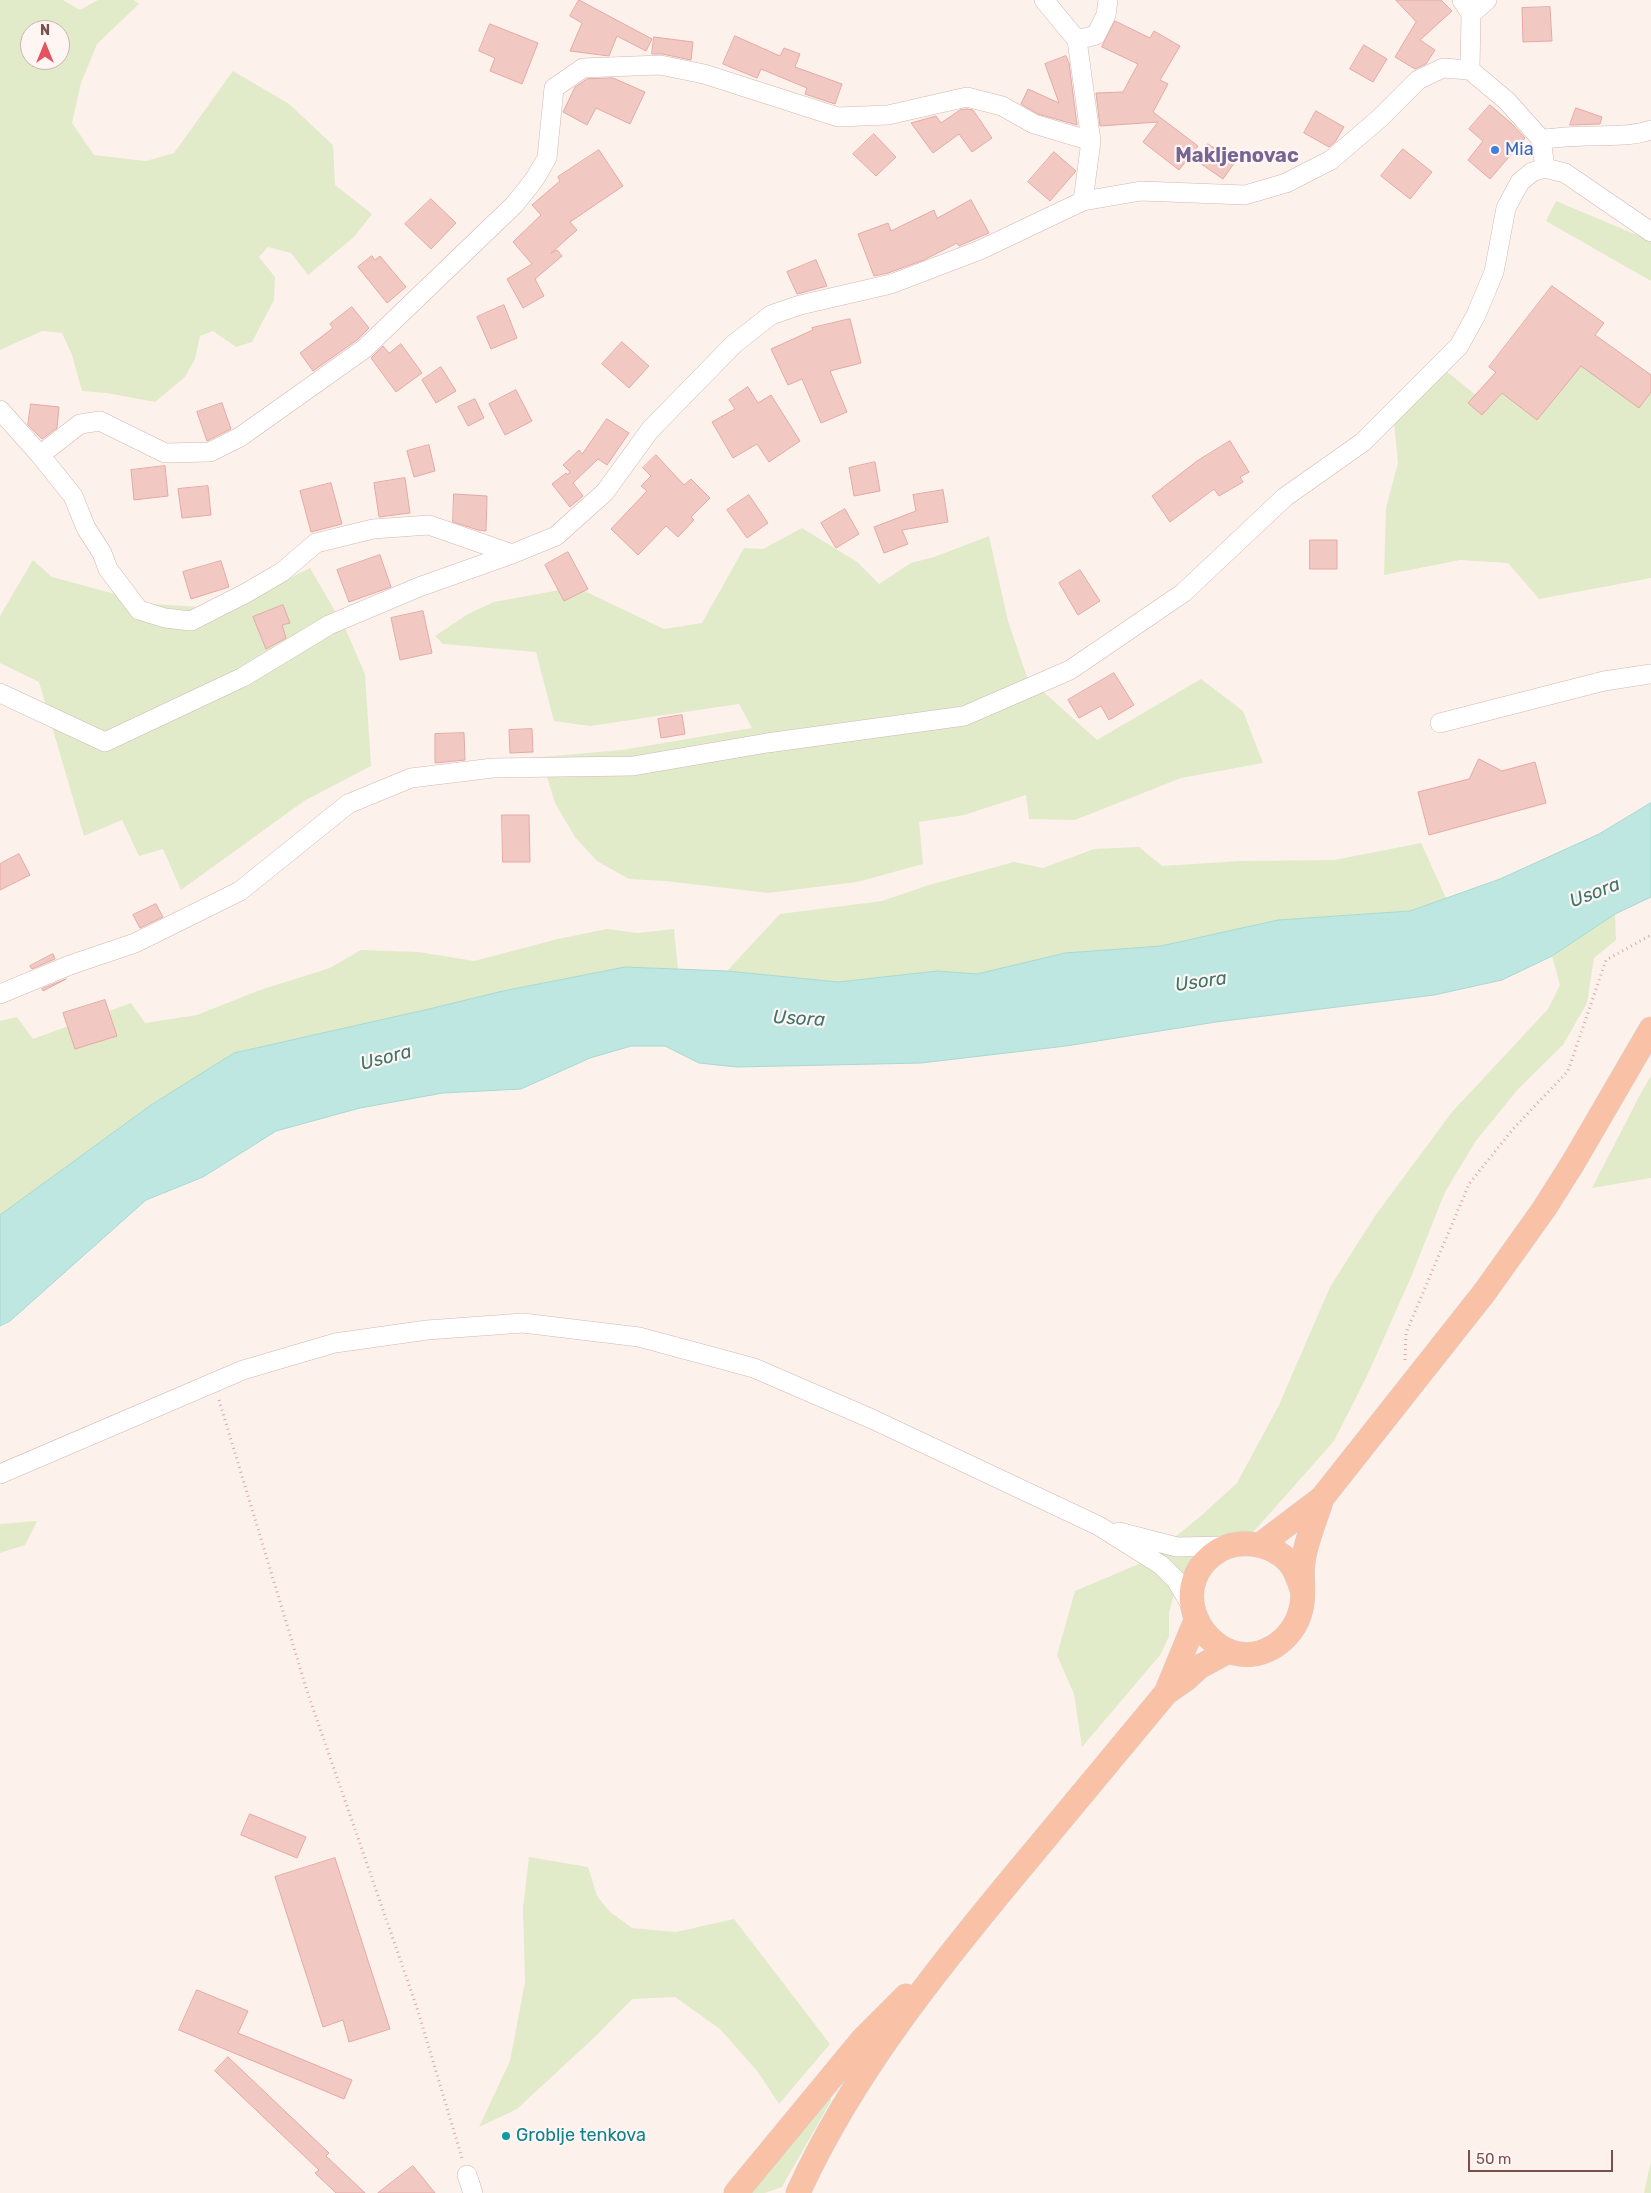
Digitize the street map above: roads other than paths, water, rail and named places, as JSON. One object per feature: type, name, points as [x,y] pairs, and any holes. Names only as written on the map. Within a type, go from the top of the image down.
[{"type":"main road","points":[[1260,1545],[1322,1498],[1484,1293],[1544,1209],[1651,1029]]},
{"type":"main road","points":[[1302,1590],[1297,1574],[1291,1564],[1282,1556],[1260,1545],[1244,1543],[1228,1546],[1211,1556],[1199,1571],[1192,1588],[1194,1614],[1204,1633],[1215,1644],[1229,1651],[1243,1654],[1260,1653],[1275,1647],[1288,1636],[1297,1622],[1302,1607],[1303,1562],[1322,1498]]},
{"type":"main road","points":[[1166,1693],[1194,1614]]},
{"type":"main road","points":[[796,2190],[859,2082],[943,1964],[1166,1693],[1199,1668],[1229,1651]]},
{"type":"main road","points":[[736,2193],[863,2038],[887,2013],[943,1964]]},
{"type":"street","points":[[1044,0],[1077,40],[1091,141],[1083,201]]},
{"type":"street","points":[[1077,40],[1096,35],[1106,15],[1108,0]]},
{"type":"street","points":[[1470,70],[1466,7],[1487,0]]},
{"type":"street","points":[[40,455],[80,424],[100,420],[165,453],[210,452],[240,437],[364,349],[514,205],[534,180],[547,158],[554,88],[583,68],[660,65],[704,74],[838,117],[888,116],[967,98],[1002,106],[1034,124],[1091,141]]},
{"type":"street","points":[[0,693],[105,742],[243,677],[329,625],[418,587],[512,554],[556,536],[605,492],[650,430],[734,344],[772,315],[800,305],[891,284],[980,250],[1083,201],[1140,191],[1245,195],[1286,183],[1330,160],[1380,118],[1418,80],[1443,68],[1470,70],[1507,101],[1540,139],[1545,168]]},
{"type":"street","points":[[1540,139],[1589,136],[1610,137],[1637,134],[1651,130]]},
{"type":"street","points":[[0,994],[70,965],[135,943],[240,891],[348,804],[411,778],[493,768],[633,766],[767,743],[964,716],[1070,670],[1183,593],[1285,497],[1363,442],[1459,346],[1476,315],[1494,272],[1506,208],[1520,182],[1532,172],[1545,168],[1565,173],[1651,232]]},
{"type":"street","points":[[0,410],[73,496],[86,528],[102,554],[108,569],[139,610],[165,618],[191,621],[282,572],[316,543],[373,529],[429,525],[512,554]]},
{"type":"street","points":[[1440,723],[1604,681],[1651,674]]},
{"type":"street","points":[[0,1474],[243,1370],[335,1343],[427,1330],[523,1322],[639,1337],[754,1368],[872,1419],[1099,1526],[1161,1566],[1176,1580],[1194,1614]]},
{"type":"street","points":[[1099,1526],[1177,1548],[1228,1546]]},
{"type":"water","name":"Usora","points":[[1651,803],[1651,897],[1615,914],[1552,956],[1502,980],[1434,995],[1216,1022],[1066,1046],[921,1063],[737,1067],[699,1063],[665,1046],[631,1046],[590,1058],[521,1089],[443,1093],[360,1108],[276,1131],[203,1177],[146,1200],[10,1321],[0,1326],[0,1215],[151,1105],[234,1053],[503,991],[625,967],[727,971],[838,982],[937,971],[977,974],[1065,953],[1161,946],[1278,920],[1410,911],[1500,879],[1599,834]]},
{"type":"place","name":"Mia","points":[[1495,150]]},
{"type":"place","name":"Groblje tenkova","points":[[506,2136]]},
{"type":"district","name":"Makljenovac","points":[[1237,156]]}]
